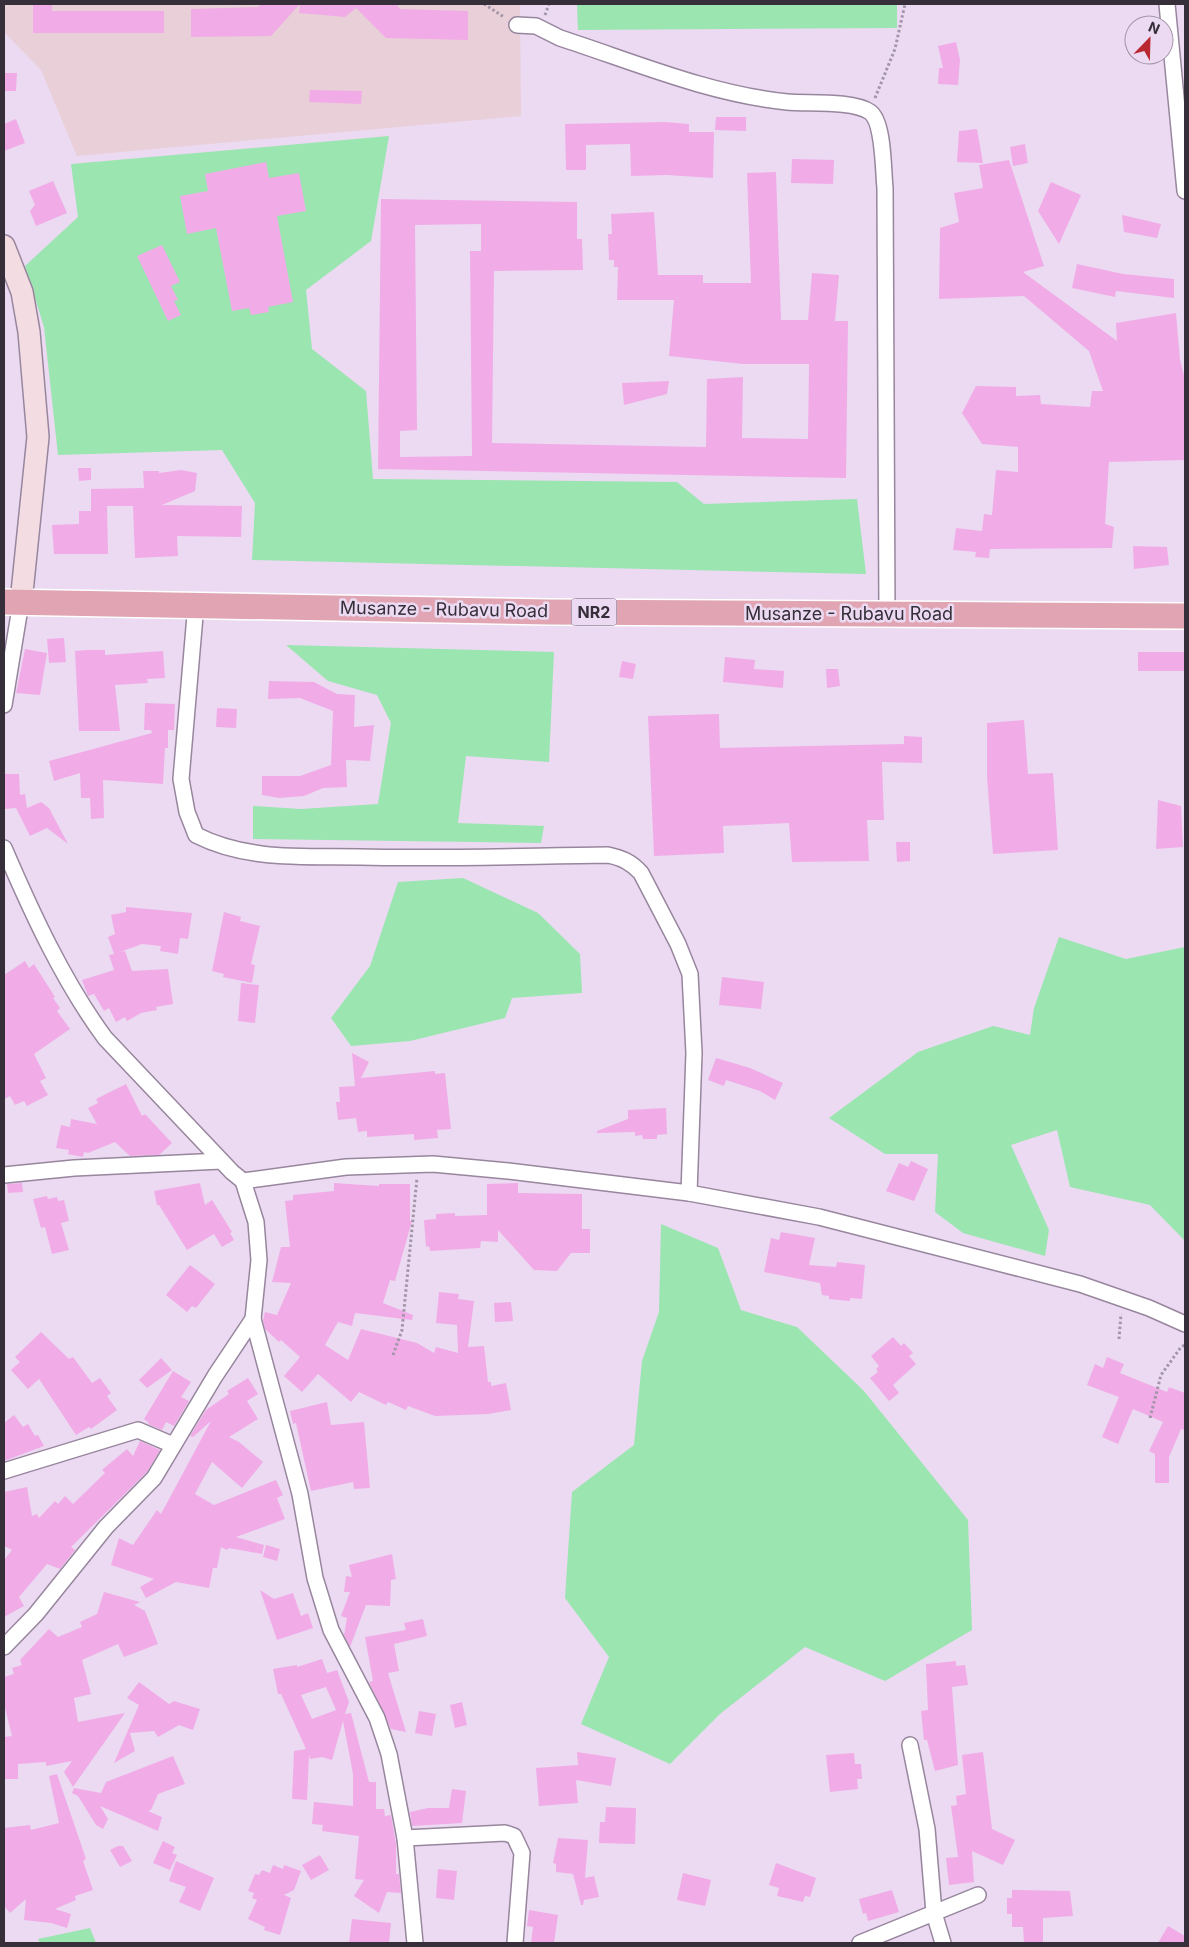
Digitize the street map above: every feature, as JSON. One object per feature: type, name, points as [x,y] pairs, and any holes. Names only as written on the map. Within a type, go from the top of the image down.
[{"type":"highway","name":"Musanze - Rubavu Road","points":[[12,602],[549,612],[1185,616]]},
{"type":"main road","points":[[4,246],[22,292],[29,332],[38,437],[12,602]]},
{"type":"street","points":[[1166,4],[1185,190]]},
{"type":"street","points":[[517,26],[536,26],[560,38],[723,92],[787,102],[849,105],[870,112],[879,124],[885,188],[887,614]]},
{"type":"street","points":[[4,705],[12,602]]},
{"type":"street","points":[[196,604],[181,779],[187,812],[196,835],[217,846],[242,852],[280,856],[392,858],[608,855],[627,860],[637,869],[678,944],[690,974],[694,1053],[689,1193]]},
{"type":"street","points":[[4,848],[66,979],[87,1014],[105,1038],[243,1181],[256,1222],[259,1260],[253,1319],[300,1494],[315,1578],[331,1630],[377,1718],[390,1754],[405,1838],[415,1943]]},
{"type":"street","points":[[4,1175],[74,1168],[221,1160]]},
{"type":"street","points":[[243,1181],[346,1167],[418,1165],[508,1171],[689,1193],[819,1217],[1080,1284],[1185,1324]]},
{"type":"street","points":[[4,1647],[36,1614],[106,1527],[154,1478],[253,1319]]},
{"type":"street","points":[[4,1471],[138,1430],[174,1445]]},
{"type":"street","points":[[910,1745],[927,1829],[934,1913],[943,1943]]},
{"type":"street","points":[[405,1838],[505,1833],[514,1836],[522,1853],[514,1943]]},
{"type":"street","points":[[860,1943],[978,1895]]},
{"type":"path","points":[[484,4],[517,26]]},
{"type":"path","points":[[870,112],[895,49],[905,4]]},
{"type":"path","points":[[393,1355],[402,1330],[411,1254],[418,1165]]},
{"type":"path","points":[[1119,1339],[1122,1299]]},
{"type":"path","points":[[1150,1418],[1162,1375],[1181,1347],[1185,1345]]},
{"type":"shaded area","points":[[4,4],[520,4],[521,116],[77,156],[41,70],[4,32]]},
{"type":"green space","points":[[577,4],[897,4],[897,28],[578,30]]},
{"type":"green space","points":[[389,136],[371,241],[306,290],[312,349],[366,391],[373,479],[677,482],[704,504],[857,499],[866,574],[252,560],[255,503],[222,450],[58,455],[44,327],[25,266],[78,217],[71,164]]},
{"type":"green space","points":[[286,645],[554,652],[549,762],[466,756],[458,823],[544,826],[541,843],[253,839],[253,806],[301,809],[378,804],[391,723],[377,695],[328,681]]},
{"type":"green space","points":[[463,878],[538,913],[580,954],[582,993],[512,998],[505,1018],[410,1041],[351,1046],[331,1018],[370,966],[398,882]]},
{"type":"green space","points":[[1059,937],[1126,959],[1185,947],[1185,1241],[1150,1205],[1070,1187],[1057,1130],[1011,1145],[1049,1230],[1045,1256],[963,1233],[935,1212],[938,1154],[885,1154],[829,1118],[918,1052],[993,1026],[1030,1035],[1034,1008]]},
{"type":"green space","points":[[661,1224],[718,1248],[741,1310],[797,1327],[864,1391],[968,1520],[972,1630],[885,1681],[805,1647],[720,1714],[670,1764],[581,1724],[609,1657],[565,1598],[572,1492],[634,1445],[642,1361],[659,1312]]},
{"type":"green space","points":[[90,1928],[96,1943],[40,1943],[38,1939]]},
{"type":"building","points":[[33,4],[52,4],[52,11],[164,11],[164,33],[33,33]]},
{"type":"building","points":[[261,4],[300,4],[271,36],[191,37],[191,9],[258,7]]},
{"type":"building","points":[[300,4],[396,4],[400,9],[468,11],[468,40],[386,38],[356,8],[345,17],[299,13]]},
{"type":"building","points":[[956,42],[960,60],[958,85],[938,84],[939,68],[943,68],[938,46]]},
{"type":"building","points":[[4,73],[17,73],[16,91],[4,91]]},
{"type":"building","points":[[310,90],[362,91],[361,104],[309,102]]},
{"type":"building","points":[[716,117],[746,117],[746,131],[715,130]]},
{"type":"building","points":[[16,119],[25,143],[4,151],[4,124]]},
{"type":"building","points":[[665,122],[689,124],[689,132],[714,132],[713,178],[667,175],[631,176],[630,144],[586,145],[586,170],[566,170],[565,124]]},
{"type":"building","points":[[977,129],[983,163],[957,162],[959,131]]},
{"type":"building","points":[[1025,144],[1028,163],[1013,166],[1010,147]]},
{"type":"building","points":[[792,159],[834,160],[833,184],[791,183]]},
{"type":"building","points":[[1009,160],[1044,266],[1023,272],[1117,341],[1116,323],[1176,313],[1180,360],[1185,379],[1185,460],[1109,462],[1105,524],[1114,527],[1112,548],[990,549],[989,558],[975,557],[976,552],[953,550],[956,528],[982,531],[984,514],[992,515],[996,470],[1018,472],[1018,447],[982,444],[962,413],[976,386],[1016,387],[1016,396],[1040,395],[1041,404],[1090,407],[1092,391],[1103,391],[1089,351],[1024,296],[939,299],[940,228],[959,222],[954,193],[983,188],[979,165]]},
{"type":"building","points":[[266,162],[269,178],[299,173],[306,211],[277,216],[293,302],[268,307],[269,312],[251,315],[249,308],[232,311],[216,228],[187,234],[180,196],[208,191],[205,174]]},
{"type":"building","points":[[776,172],[781,320],[808,320],[812,273],[839,275],[835,321],[848,321],[846,478],[378,469],[381,199],[577,202],[577,239],[582,239],[583,270],[494,271],[492,443],[706,447],[707,379],[743,377],[742,438],[808,439],[809,364],[743,364],[669,356],[674,300],[617,300],[618,267],[614,267],[614,260],[609,260],[608,234],[612,234],[611,214],[654,212],[658,275],[703,275],[703,283],[751,283],[747,173]],"holes":[[[481,224],[481,251],[470,251],[472,456],[400,457],[400,431],[417,430],[415,225]]]},
{"type":"building","points":[[53,181],[67,213],[36,226],[30,211],[35,205],[29,191]]},
{"type":"building","points":[[1051,182],[1081,195],[1059,244],[1038,211]]},
{"type":"building","points":[[1122,215],[1161,224],[1157,238],[1124,232]]},
{"type":"building","points":[[162,245],[180,282],[171,286],[178,300],[174,301],[181,315],[168,321],[137,256]]},
{"type":"building","points":[[1077,264],[1123,274],[1174,279],[1174,298],[1116,291],[1115,297],[1072,288]]},
{"type":"building","points":[[669,381],[667,394],[624,405],[622,383]]},
{"type":"building","points":[[78,468],[91,468],[91,480],[79,481]]},
{"type":"building","points":[[181,470],[197,473],[195,491],[162,505],[242,506],[241,537],[177,536],[178,556],[135,558],[133,506],[107,506],[108,554],[54,554],[52,525],[79,524],[79,511],[91,511],[91,489],[144,488],[143,471],[159,471],[159,473]]},
{"type":"building","points":[[1133,546],[1167,547],[1169,565],[1134,569]]},
{"type":"building","points":[[64,638],[66,662],[49,663],[47,639]]},
{"type":"building","points":[[25,649],[47,653],[40,695],[16,693]]},
{"type":"building","points":[[105,650],[105,655],[163,651],[165,678],[147,679],[148,683],[115,685],[120,731],[79,731],[75,651]]},
{"type":"building","points":[[1138,652],[1185,652],[1185,671],[1138,671]]},
{"type":"building","points":[[725,657],[755,660],[754,669],[784,671],[783,688],[723,682]]},
{"type":"building","points":[[622,661],[636,664],[633,679],[619,677]]},
{"type":"building","points":[[826,669],[838,669],[840,686],[827,688]]},
{"type":"building","points":[[269,681],[314,682],[337,694],[355,695],[354,727],[374,725],[370,761],[346,760],[347,787],[323,788],[304,796],[279,798],[262,795],[262,776],[300,776],[331,765],[333,711],[300,698],[268,699]]},
{"type":"building","points":[[145,703],[175,704],[174,730],[168,730],[168,748],[165,748],[163,784],[103,780],[104,818],[91,819],[90,798],[81,798],[80,773],[54,781],[49,761],[152,733],[151,730],[144,730]]},
{"type":"building","points":[[217,708],[237,709],[236,728],[216,727]]},
{"type":"building","points":[[719,714],[720,748],[904,744],[904,736],[922,737],[922,763],[882,762],[884,820],[867,820],[869,861],[792,862],[789,823],[723,826],[724,853],[654,856],[648,716]]},
{"type":"building","points":[[1024,720],[1028,774],[1053,773],[1058,850],[993,854],[987,777],[987,723]]},
{"type":"building","points":[[4,774],[19,774],[20,795],[25,794],[27,808],[41,802],[49,808],[68,844],[47,828],[30,836],[16,808],[4,809]]},
{"type":"building","points":[[1158,800],[1181,806],[1183,847],[1156,849]]},
{"type":"building","points":[[896,842],[910,842],[910,861],[897,862]]},
{"type":"building","points":[[126,907],[192,913],[188,939],[180,938],[178,954],[160,951],[161,946],[142,944],[120,952],[125,951],[132,971],[168,969],[173,1004],[156,1007],[157,1010],[141,1013],[127,1021],[125,1017],[116,1022],[109,1008],[104,1011],[94,994],[88,996],[82,980],[114,970],[109,955],[114,954],[108,937],[115,934],[111,915],[126,912]]},
{"type":"building","points":[[224,912],[241,917],[240,921],[260,926],[251,964],[255,965],[252,983],[223,977],[224,974],[212,971]]},
{"type":"building","points":[[25,961],[29,968],[34,964],[55,997],[53,998],[60,1008],[57,1011],[70,1029],[34,1054],[46,1078],[40,1081],[48,1095],[27,1106],[24,1101],[15,1105],[10,1096],[4,1099],[4,975]]},
{"type":"building","points":[[722,977],[764,982],[761,1009],[719,1005]]},
{"type":"building","points":[[241,983],[259,985],[255,1023],[238,1021]]},
{"type":"building","points":[[352,1053],[369,1062],[361,1078],[435,1071],[435,1074],[445,1073],[451,1129],[437,1130],[438,1138],[414,1140],[414,1134],[367,1137],[367,1131],[358,1132],[356,1118],[338,1120],[336,1102],[340,1102],[339,1087],[355,1086]]},
{"type":"building","points":[[716,1058],[750,1068],[783,1083],[775,1100],[760,1091],[726,1080],[724,1086],[708,1080]]},
{"type":"building","points":[[126,1084],[142,1116],[145,1114],[172,1143],[159,1155],[130,1156],[115,1142],[88,1153],[84,1152],[83,1157],[68,1154],[69,1150],[56,1148],[61,1125],[70,1127],[71,1119],[97,1124],[88,1108],[98,1103],[96,1099]]},
{"type":"building","points":[[666,1108],[667,1134],[657,1135],[657,1139],[643,1139],[642,1135],[635,1136],[635,1132],[597,1133],[597,1131],[628,1119],[628,1110]]},
{"type":"building","points":[[911,1161],[928,1169],[914,1201],[886,1191],[899,1163],[908,1167]]},
{"type":"building","points":[[22,1183],[23,1192],[8,1193],[7,1184]]},
{"type":"building","points":[[200,1183],[205,1205],[212,1200],[232,1232],[230,1233],[234,1240],[222,1247],[214,1234],[187,1250],[159,1205],[157,1205],[154,1191]]},
{"type":"building","points":[[334,1183],[379,1186],[379,1184],[410,1184],[410,1221],[412,1221],[395,1281],[390,1280],[383,1303],[413,1315],[412,1320],[355,1313],[352,1326],[338,1322],[325,1345],[348,1360],[361,1329],[417,1343],[434,1353],[436,1347],[458,1353],[457,1325],[436,1323],[439,1292],[459,1294],[458,1299],[474,1301],[468,1347],[484,1346],[488,1382],[491,1382],[491,1386],[506,1383],[511,1410],[488,1414],[435,1416],[408,1406],[406,1410],[388,1402],[386,1405],[359,1392],[351,1402],[318,1374],[302,1392],[284,1376],[300,1357],[265,1329],[263,1320],[265,1312],[277,1315],[291,1283],[272,1282],[281,1247],[290,1247],[285,1201],[293,1200],[293,1195],[334,1191]]},
{"type":"building","points":[[518,1183],[518,1193],[582,1194],[582,1229],[590,1229],[590,1253],[571,1253],[557,1271],[534,1270],[498,1230],[498,1242],[481,1241],[480,1248],[430,1251],[429,1246],[426,1247],[424,1220],[436,1219],[436,1214],[455,1213],[455,1216],[487,1215],[487,1184]]},
{"type":"building","points":[[47,1196],[48,1199],[57,1197],[58,1201],[64,1200],[69,1221],[61,1223],[69,1250],[52,1254],[45,1227],[41,1228],[33,1199]]},
{"type":"building","points":[[781,1232],[815,1238],[809,1265],[836,1267],[837,1262],[865,1265],[862,1299],[850,1298],[850,1301],[829,1299],[829,1296],[822,1295],[820,1283],[764,1272],[771,1238],[779,1240]]},
{"type":"building","points":[[190,1265],[215,1284],[196,1308],[192,1306],[187,1312],[166,1295]]},
{"type":"building","points":[[511,1302],[513,1321],[495,1322],[494,1303]]},
{"type":"building","points":[[41,1332],[69,1359],[73,1357],[92,1383],[100,1378],[111,1393],[107,1396],[117,1410],[91,1429],[89,1427],[76,1435],[39,1379],[28,1389],[11,1370],[20,1362],[15,1357]]},
{"type":"building","points":[[893,1337],[901,1346],[904,1343],[913,1353],[909,1356],[916,1364],[893,1385],[899,1393],[889,1401],[870,1378],[878,1372],[876,1369],[879,1366],[871,1356]]},
{"type":"building","points":[[1107,1357],[1124,1364],[1120,1373],[1167,1392],[1169,1387],[1185,1393],[1185,1430],[1181,1429],[1169,1457],[1169,1483],[1155,1483],[1155,1454],[1149,1451],[1163,1422],[1133,1409],[1118,1444],[1102,1437],[1119,1397],[1087,1385],[1095,1364],[1103,1368]]},
{"type":"building","points":[[161,1358],[172,1370],[147,1388],[139,1380]]},
{"type":"building","points":[[173,1371],[191,1382],[181,1397],[189,1401],[174,1426],[166,1422],[162,1430],[148,1424],[144,1419]]},
{"type":"building","points":[[248,1378],[258,1394],[247,1401],[258,1419],[229,1437],[239,1442],[263,1462],[242,1488],[212,1462],[195,1494],[214,1505],[276,1480],[283,1495],[277,1498],[285,1519],[236,1537],[264,1545],[262,1554],[229,1548],[227,1550],[221,1547],[217,1568],[213,1568],[209,1588],[176,1582],[146,1598],[140,1587],[154,1579],[111,1565],[119,1538],[133,1545],[157,1510],[161,1514],[211,1421],[193,1437],[190,1436],[206,1410],[229,1394],[227,1391]]},
{"type":"building","points":[[327,1402],[331,1425],[364,1422],[370,1488],[354,1489],[353,1482],[311,1491],[296,1423],[293,1424],[290,1411]]},
{"type":"building","points":[[14,1415],[23,1427],[28,1424],[35,1436],[38,1435],[44,1446],[4,1461],[4,1423]]},
{"type":"building","points":[[140,1441],[160,1450],[147,1472],[71,1547],[75,1550],[60,1569],[47,1564],[19,1597],[24,1606],[4,1617],[4,1560],[12,1550],[4,1546],[4,1492],[27,1487],[32,1516],[37,1514],[39,1518],[55,1501],[58,1504],[65,1496],[73,1504],[105,1473],[102,1470],[127,1449],[133,1456]]},
{"type":"building","points":[[266,1545],[280,1549],[277,1561],[263,1557]]},
{"type":"building","points":[[392,1554],[396,1579],[391,1580],[390,1606],[366,1605],[350,1647],[344,1635],[347,1618],[341,1616],[350,1592],[344,1592],[346,1576],[352,1577],[349,1565]]},
{"type":"building","points":[[260,1590],[274,1599],[293,1593],[301,1616],[308,1613],[313,1628],[277,1640]]},
{"type":"building","points":[[104,1592],[140,1602],[134,1605],[145,1611],[158,1644],[124,1657],[118,1644],[82,1660],[91,1694],[74,1698],[78,1722],[125,1713],[73,1787],[64,1772],[72,1761],[46,1766],[46,1762],[18,1764],[18,1779],[4,1779],[4,1737],[12,1736],[4,1704],[4,1677],[14,1674],[12,1668],[22,1665],[20,1660],[49,1629],[58,1637],[82,1627],[80,1622],[97,1614]]},
{"type":"building","points":[[423,1619],[427,1636],[394,1644],[399,1671],[388,1673],[406,1732],[391,1729],[369,1682],[373,1681],[365,1637],[406,1630],[404,1623]]},
{"type":"building","points":[[322,1659],[327,1673],[337,1670],[349,1702],[345,1714],[351,1713],[369,1782],[376,1782],[376,1809],[384,1809],[385,1816],[391,1815],[396,1844],[396,1874],[399,1874],[401,1893],[387,1892],[379,1913],[354,1896],[364,1880],[355,1879],[359,1836],[322,1831],[323,1825],[312,1824],[314,1802],[353,1806],[353,1774],[343,1721],[332,1760],[322,1757],[310,1759],[309,1755],[307,1800],[292,1799],[294,1751],[306,1749],[281,1694],[278,1694],[273,1669],[297,1665],[297,1667]],"holes":[[[326,1687],[336,1710],[312,1719],[301,1695]]]},
{"type":"building","points":[[956,1661],[956,1666],[965,1665],[968,1685],[952,1687],[958,1765],[935,1771],[927,1740],[924,1740],[921,1711],[928,1710],[926,1664]]},
{"type":"building","points":[[139,1682],[169,1704],[174,1701],[200,1709],[193,1730],[179,1725],[158,1737],[154,1731],[130,1733],[135,1751],[114,1763],[139,1705],[127,1698]]},
{"type":"building","points":[[462,1702],[467,1725],[455,1728],[450,1705]]},
{"type":"building","points":[[419,1711],[436,1714],[432,1736],[415,1733]]},
{"type":"building","points":[[577,1752],[616,1758],[611,1786],[576,1780],[578,1803],[539,1806],[536,1768],[578,1765]]},
{"type":"building","points":[[983,1752],[992,1829],[1015,1840],[1003,1865],[972,1851],[974,1882],[949,1885],[946,1858],[958,1857],[951,1806],[957,1805],[956,1796],[966,1794],[962,1755]]},
{"type":"building","points":[[854,1753],[855,1764],[861,1764],[862,1779],[857,1779],[858,1789],[830,1792],[826,1755]]},
{"type":"building","points":[[173,1756],[185,1784],[158,1794],[151,1810],[148,1811],[162,1817],[158,1831],[100,1806],[108,1819],[103,1829],[96,1825],[78,1796],[72,1793],[74,1788],[101,1793],[106,1782]]},
{"type":"building","points":[[57,1774],[86,1859],[83,1861],[93,1890],[75,1896],[76,1900],[55,1909],[71,1914],[67,1928],[51,1923],[24,1920],[26,1899],[10,1913],[4,1906],[4,1828],[30,1825],[31,1830],[59,1823],[49,1776]]},
{"type":"building","points":[[452,1789],[466,1791],[462,1823],[412,1826],[410,1812],[428,1808],[449,1808]]},
{"type":"building","points":[[606,1807],[636,1808],[635,1844],[599,1843],[600,1822],[605,1822]]},
{"type":"building","points":[[558,1838],[588,1840],[585,1878],[594,1876],[599,1897],[584,1900],[583,1905],[581,1905],[573,1874],[556,1872],[556,1864],[553,1863]]},
{"type":"building","points":[[163,1841],[175,1847],[172,1853],[177,1855],[170,1870],[153,1863]]},
{"type":"building","points":[[123,1846],[132,1861],[120,1867],[110,1850]]},
{"type":"building","points":[[320,1855],[329,1870],[311,1880],[302,1865]]},
{"type":"building","points":[[176,1861],[214,1878],[200,1911],[179,1902],[186,1887],[169,1881]]},
{"type":"building","points":[[776,1863],[816,1878],[810,1897],[805,1896],[803,1902],[777,1896],[779,1888],[769,1885]]},
{"type":"building","points":[[273,1865],[283,1869],[284,1865],[301,1871],[294,1890],[284,1895],[291,1898],[280,1935],[264,1930],[265,1927],[248,1919],[257,1900],[252,1898],[254,1893],[248,1891],[255,1874],[259,1875],[262,1870],[270,1873]]},
{"type":"building","points":[[438,1869],[457,1871],[454,1900],[436,1898]]},
{"type":"building","points":[[683,1873],[711,1880],[705,1906],[677,1900]]},
{"type":"building","points":[[892,1890],[899,1912],[868,1921],[866,1913],[863,1914],[859,1899]]},
{"type":"building","points":[[1012,1890],[1070,1891],[1073,1916],[1043,1918],[1043,1943],[1024,1943],[1023,1927],[1012,1927],[1012,1914],[1007,1914],[1007,1898],[1012,1898]]},
{"type":"building","points":[[529,1910],[558,1915],[554,1943],[531,1943],[533,1927],[527,1926]]},
{"type":"building","points":[[352,1919],[391,1923],[389,1943],[349,1943]]},
{"type":"building","points":[[1168,1926],[1185,1936],[1185,1943],[1158,1943]]}]
